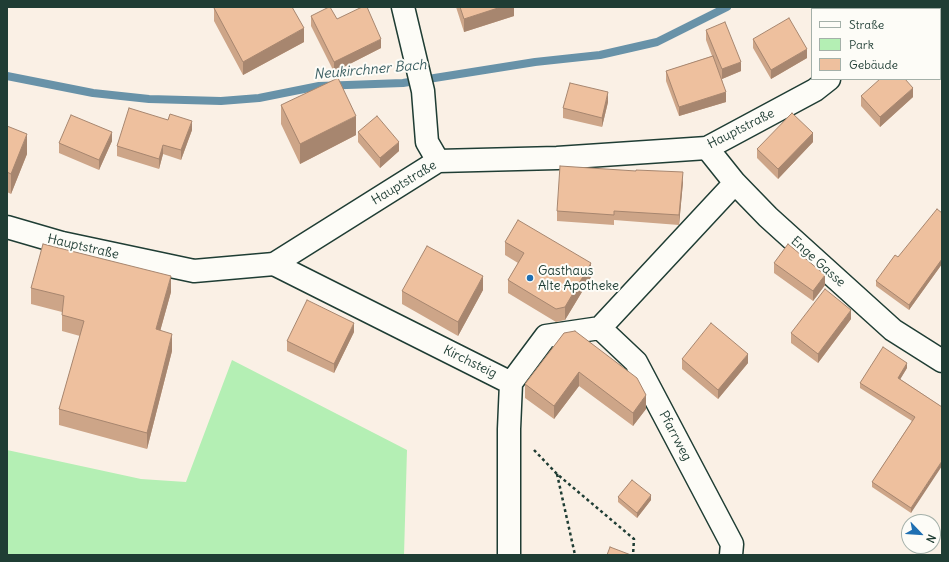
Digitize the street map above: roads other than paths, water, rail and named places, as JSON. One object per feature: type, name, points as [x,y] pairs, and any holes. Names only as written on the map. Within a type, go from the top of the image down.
[{"type":"street","points":[[403,7],[423,91],[427,142],[438,160]]},
{"type":"street","name":"Hauptstraße","points":[[7,227],[62,243],[194,271],[274,264],[438,160],[557,158],[707,148],[815,90],[828,80]]},
{"type":"street","name":"Enge Gasse","points":[[707,148],[735,182],[768,217],[893,330],[942,360]]},
{"type":"street","points":[[511,383],[546,336],[600,328],[735,182]]},
{"type":"street","name":"Kirchsteig","points":[[274,264],[511,383],[508,555]]},
{"type":"street","name":"Pfarrweg","points":[[600,328],[636,362],[732,544],[731,555]]},
{"type":"waterway","name":"Neukirchner Bach","points":[[7,76],[93,93],[149,99],[221,101],[259,98],[319,86],[403,83],[535,62],[600,55],[657,42],[727,7]]},
{"type":"place","name":"Gasthaus Alte Apotheke","points":[[530,278]]}]
